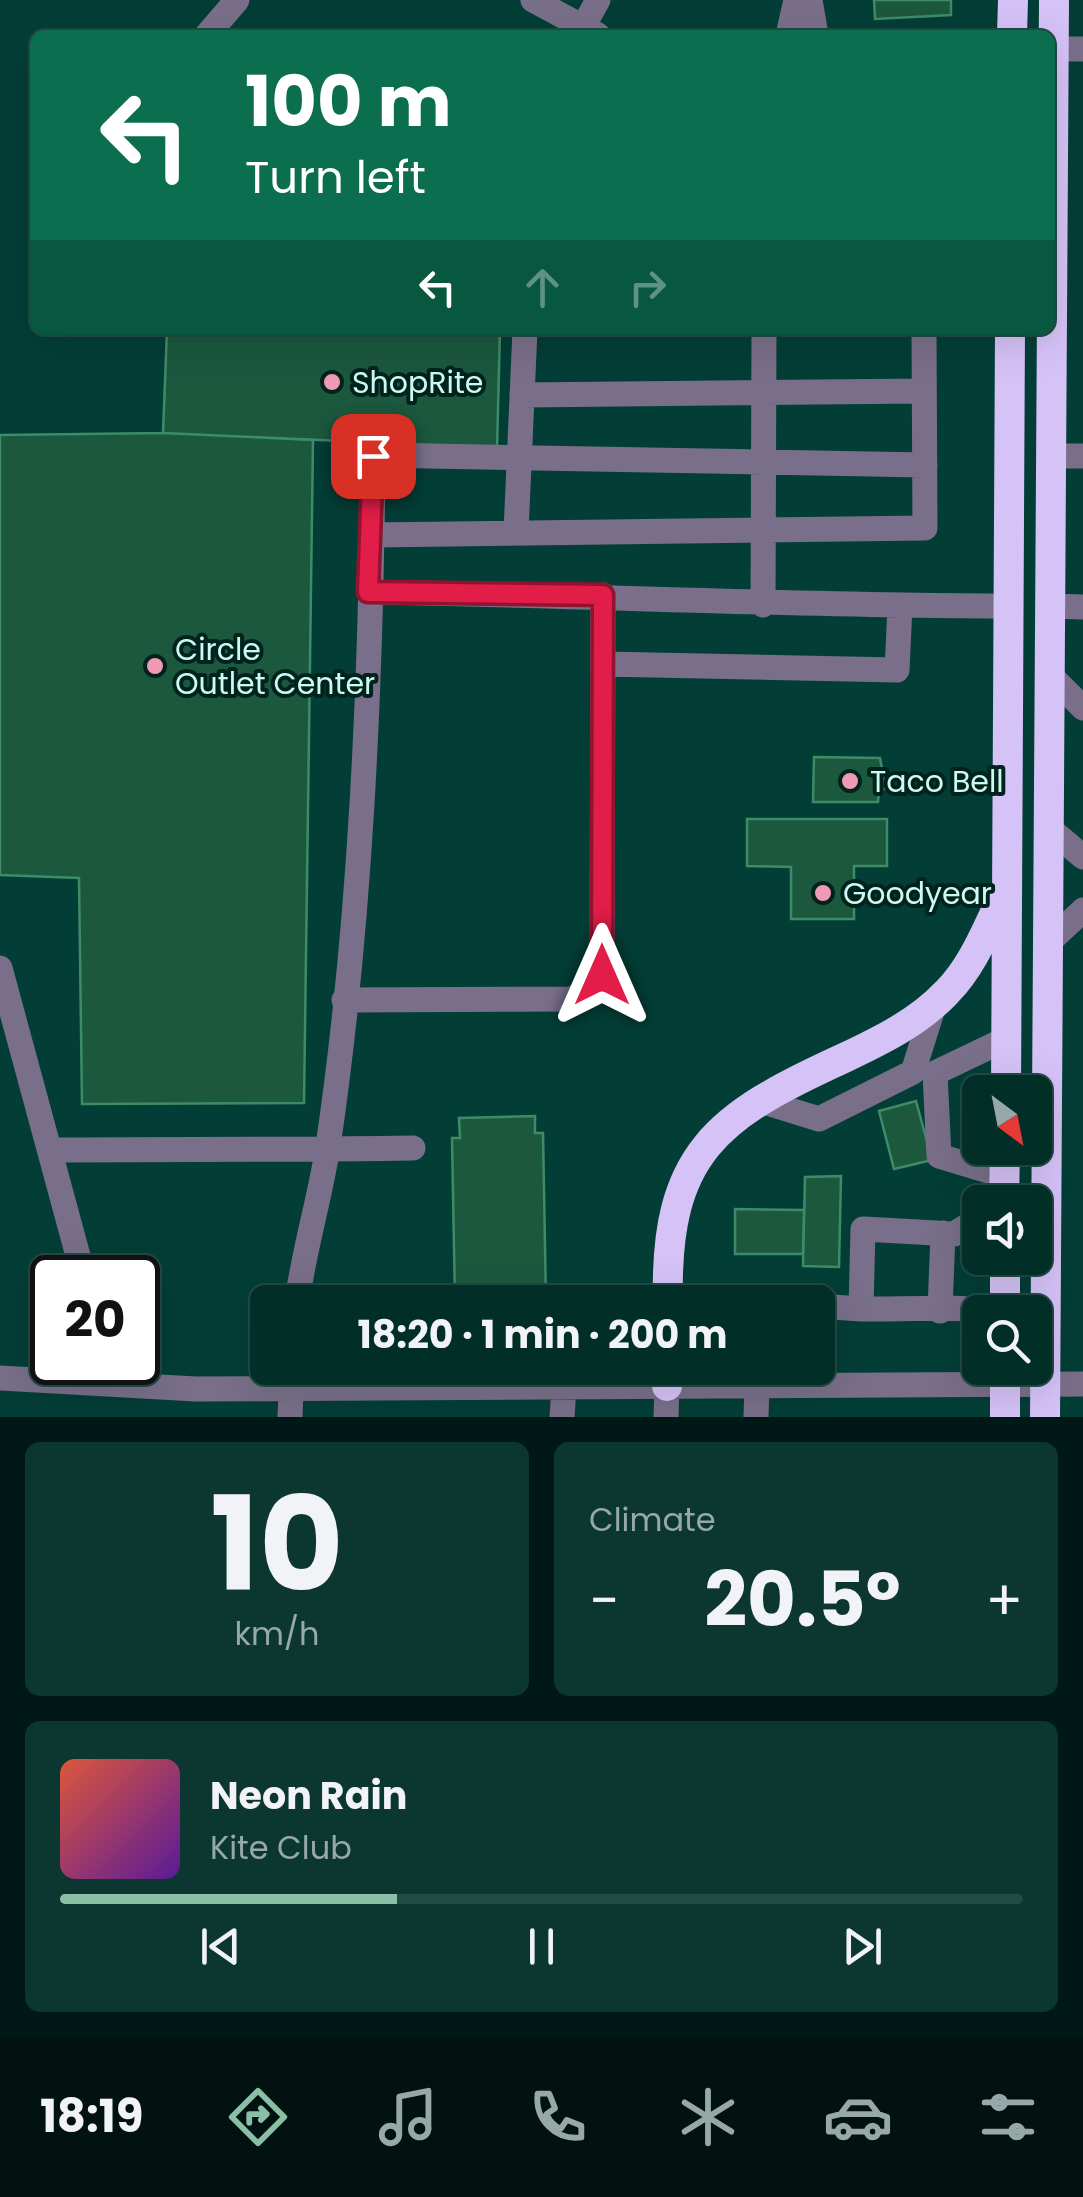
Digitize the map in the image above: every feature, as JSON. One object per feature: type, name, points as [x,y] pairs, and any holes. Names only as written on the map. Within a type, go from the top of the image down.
[{"type":"highway","points":[[1012,30],[1013,0]]},
{"type":"highway","points":[[1046,1295],[1052,456],[1068,49],[1054,0]]},
{"type":"highway","points":[[1006,1075],[1010,335]]},
{"type":"highway","points":[[668,1285],[670,1230],[680,1192],[697,1157],[723,1125],[757,1100],[878,1042],[935,1002],[974,955],[1007,888]]},
{"type":"highway","points":[[1005,1385],[1005,1417]]},
{"type":"highway","points":[[1045,1385],[1046,1417]]},
{"type":"street","points":[[212,30],[237,0]]},
{"type":"street","points":[[533,0],[552,24],[585,30]]},
{"type":"street","points":[[591,30],[598,0]]},
{"type":"street","points":[[789,30],[796,0]]},
{"type":"street","points":[[810,0],[815,30]]},
{"type":"street","points":[[516,532],[525,335]]},
{"type":"street","points":[[763,605],[764,335]]},
{"type":"street","points":[[372,535],[925,528],[924,335]]},
{"type":"street","points":[[522,394],[924,391]]},
{"type":"street","points":[[300,1285],[327,1149],[344,1000],[370,648],[373,456],[924,465]]},
{"type":"street","points":[[1052,456],[1083,456]]},
{"type":"street","points":[[368,592],[603,595],[763,605],[1010,606]]},
{"type":"street","points":[[344,1000],[569,999],[593,991],[602,975],[603,595]]},
{"type":"street","points":[[603,664],[896,670],[900,606]]},
{"type":"street","points":[[1051,606],[1083,607]]},
{"type":"street","points":[[1051,676],[1083,708]]},
{"type":"street","points":[[1050,830],[1083,857]]},
{"type":"street","points":[[1048,942],[1083,910]]},
{"type":"street","points":[[0,968],[78,1255]]},
{"type":"street","points":[[935,1002],[924,1073],[939,1156],[1005,1175]]},
{"type":"street","points":[[757,1100],[818,1120],[1006,1039]]},
{"type":"street","points":[[50,1150],[412,1148]]},
{"type":"street","points":[[861,1310],[863,1228],[954,1234],[962,1229]]},
{"type":"street","points":[[940,1312],[943,1233]]},
{"type":"street","points":[[835,1308],[940,1312],[962,1309]]},
{"type":"street","points":[[160,1375],[250,1377]]},
{"type":"street","points":[[835,1376],[962,1376]]},
{"type":"street","points":[[0,1378],[30,1377]]},
{"type":"street","points":[[1052,1384],[1083,1384]]},
{"type":"street","points":[[290,1417],[291,1385]]},
{"type":"street","points":[[562,1417],[576,1385]]},
{"type":"street","points":[[666,1417],[667,1385]]},
{"type":"street","points":[[748,1385],[764,1385]]},
{"type":"street","points":[[756,1417],[758,1386]]},
{"type":"building","points":[[874,0],[951,0],[951,15],[875,19]]},
{"type":"building","name":"ShopRite","points":[[167,335],[500,335],[497,448],[163,433]]},
{"type":"building","name":"Circle Outlet Center","points":[[163,433],[313,440],[304,1103],[82,1104],[79,878],[0,875],[0,435]]},
{"type":"building","name":"Taco Bell","points":[[814,757],[880,758],[886,789],[879,789],[878,802],[813,802]]},
{"type":"building","name":"Goodyear","points":[[747,819],[887,819],[887,866],[854,866],[854,919],[791,919],[791,867],[747,866]]},
{"type":"building","points":[[916,1101],[932,1160],[894,1169],[879,1111]]},
{"type":"building","points":[[535,1116],[535,1133],[543,1133],[546,1285],[455,1285],[452,1138],[460,1138],[459,1118]]},
{"type":"building","points":[[841,1176],[839,1267],[803,1266],[805,1177]]},
{"type":"building","points":[[735,1209],[804,1210],[803,1254],[735,1254]]},
{"type":"place","name":"ShopRite","points":[[332,382]]},
{"type":"place","name":"Circle Outlet Center","points":[[155,666]]},
{"type":"place","name":"Taco Bell","points":[[850,781]]},
{"type":"place","name":"Goodyear","points":[[823,893]]},
{"type":"route","points":[[373,456],[368,592],[603,595],[602,975]]}]
